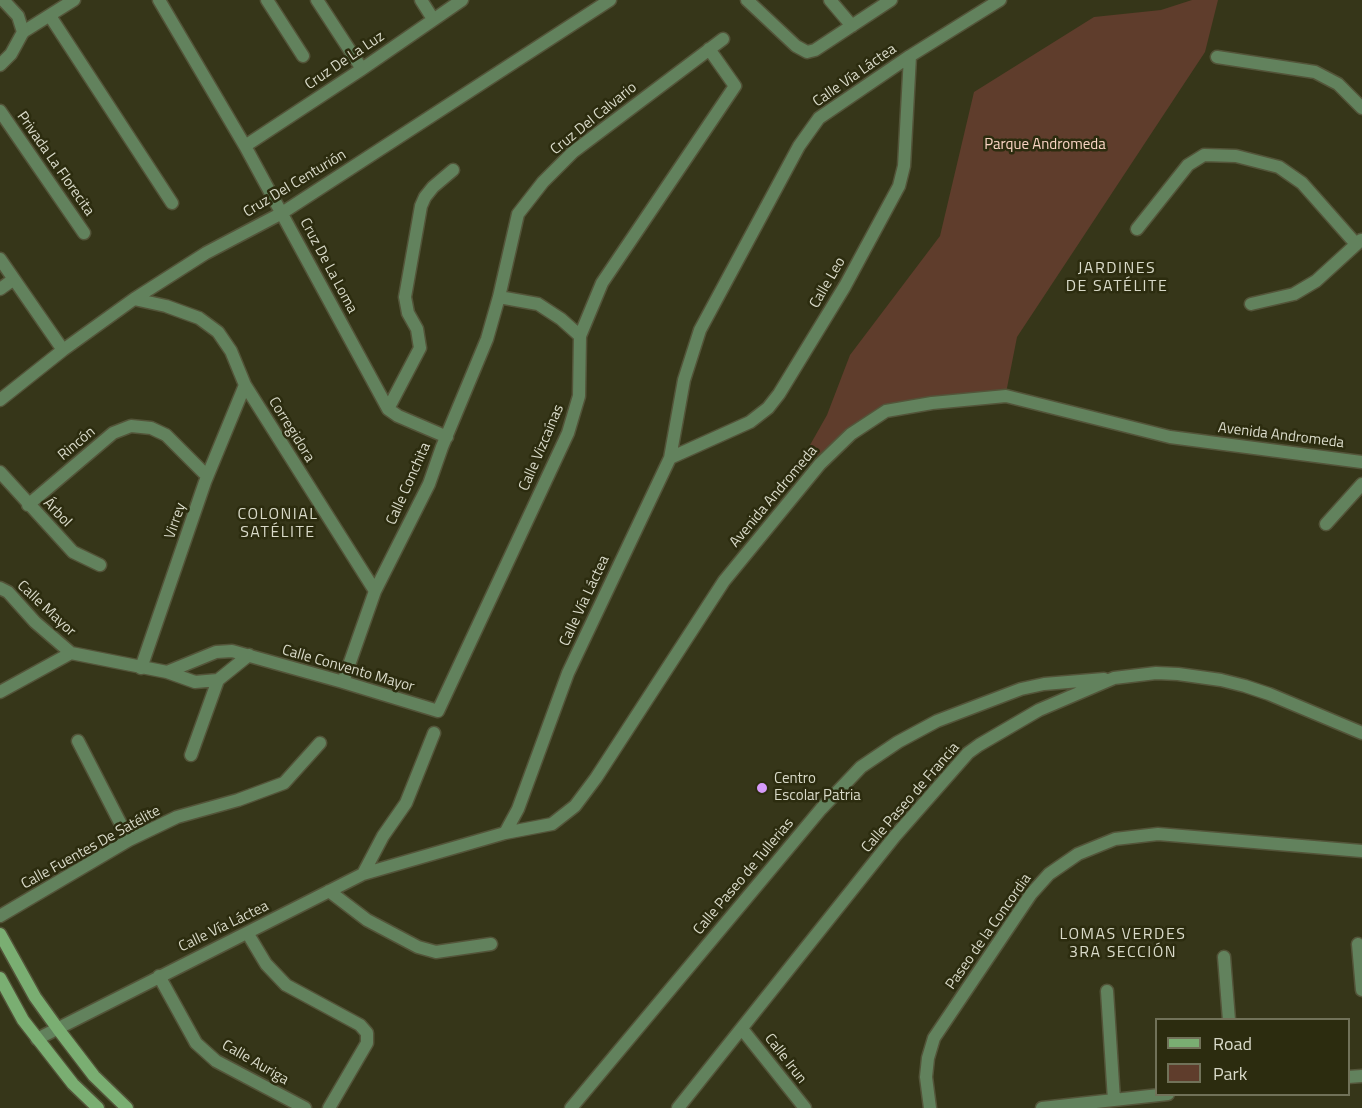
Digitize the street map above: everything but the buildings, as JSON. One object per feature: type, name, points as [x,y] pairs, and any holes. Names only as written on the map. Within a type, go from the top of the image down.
[{"type":"main road","points":[[0,934],[35,997],[58,1029],[94,1076],[127,1108]]},
{"type":"main road","points":[[0,978],[23,1020],[37,1039],[73,1084],[98,1108]]},
{"type":"street","points":[[3,0],[18,16],[23,32]]},
{"type":"street","points":[[0,65],[11,54],[23,32],[74,0]]},
{"type":"street","name":"Cruz De La Loma","points":[[159,0],[245,146],[388,409]]},
{"type":"street","points":[[267,0],[303,56]]},
{"type":"street","points":[[317,0],[362,69]]},
{"type":"street","points":[[421,0],[433,20]]},
{"type":"street","name":"Cruz De La Luz","points":[[245,146],[462,0]]},
{"type":"street","name":"Cruz Del Centurión","points":[[0,400],[63,350],[134,299],[206,253],[282,213],[610,0]]},
{"type":"street","points":[[747,0],[796,46],[807,51],[815,50],[891,0]]},
{"type":"street","points":[[830,0],[852,26]]},
{"type":"street","name":"Calle Vía Láctea","points":[[37,1039],[363,874],[505,833],[518,809],[568,673],[670,458],[684,380],[700,330],[799,146],[819,118],[910,56],[1000,0]]},
{"type":"street","points":[[50,16],[172,203]]},
{"type":"street","name":"Cruz Del Calvario","points":[[499,297],[518,214],[543,182],[573,152],[723,39]]},
{"type":"street","name":"Calle Vizcaínas","points":[[438,711],[568,433],[579,396],[580,336],[602,283],[735,86],[709,49]]},
{"type":"street","name":"Calle Leo","points":[[670,458],[750,422],[768,408],[779,394],[845,286],[899,186],[904,166],[910,56]]},
{"type":"street","points":[[1217,57],[1315,72],[1338,84],[1362,108]]},
{"type":"street","name":"Privada La Florecita","points":[[0,111],[84,233]]},
{"type":"street","points":[[1137,229],[1188,165],[1204,154],[1236,156],[1280,167],[1302,183],[1359,242],[1316,280],[1294,294],[1251,304]]},
{"type":"street","points":[[447,437],[388,409],[420,348],[417,329],[408,314],[405,297],[421,206],[433,187],[453,170]]},
{"type":"street","points":[[0,259],[63,350]]},
{"type":"street","points":[[0,289],[14,279]]},
{"type":"street","points":[[499,297],[538,304],[561,319],[580,336]]},
{"type":"street","name":"Calle Conchita","points":[[343,682],[375,591],[429,484],[487,339],[499,297]]},
{"type":"street","name":"Corregidora","points":[[134,299],[166,306],[199,318],[218,332],[231,351],[245,385],[375,591]]},
{"type":"street","name":"Virrey","points":[[141,668],[207,477],[245,385]]},
{"type":"street","name":"Avenida Andromeda","points":[[505,833],[552,824],[574,806],[596,778],[724,581],[820,464],[851,434],[886,411],[932,403],[1006,396],[1170,437],[1362,462]]},
{"type":"street","name":"Rincón","points":[[28,505],[113,433],[131,426],[151,428],[166,435],[207,477]]},
{"type":"street","name":"Árbol","points":[[0,472],[73,552],[100,565]]},
{"type":"street","points":[[1326,524],[1362,484]]},
{"type":"street","name":"Calle Mayor","points":[[0,588],[8,592],[35,622],[70,653]]},
{"type":"street","name":"Calle Convento Mayor","points":[[167,672],[216,652],[232,651],[438,711]]},
{"type":"street","points":[[0,692],[70,653],[167,672],[195,682],[218,680]]},
{"type":"street","points":[[191,755],[218,680],[249,655]]},
{"type":"street","name":"Calle Paseo de Francia","points":[[678,1108],[895,836],[968,753],[1039,710],[1114,678],[1156,673],[1221,680],[1269,694],[1362,733]]},
{"type":"street","name":"Calle Paseo de Tullerias","points":[[571,1108],[820,809],[861,767],[898,742],[937,721],[1021,689],[1044,684],[1114,678]]},
{"type":"street","points":[[363,874],[383,836],[406,803],[434,733]]},
{"type":"street","points":[[78,741],[129,840]]},
{"type":"street","name":"Calle Fuentes De Satélite","points":[[0,916],[129,840],[177,817],[238,800],[284,783],[320,743]]},
{"type":"street","name":"Paseo de la Concordia","points":[[930,1108],[926,1077],[928,1058],[934,1038],[1031,894],[1049,874],[1078,854],[1115,839],[1158,834],[1362,851]]},
{"type":"street","points":[[329,891],[367,920],[418,947],[436,952],[491,944]]},
{"type":"street","points":[[248,934],[266,964],[286,985],[360,1025],[367,1033],[367,1042],[329,1108]]},
{"type":"street","points":[[1358,944],[1362,990]]},
{"type":"street","points":[[1224,957],[1229,1018]]},
{"type":"street","name":"Calle Auriga","points":[[159,976],[196,1042],[216,1061],[305,1108]]},
{"type":"street","points":[[1107,991],[1114,1100]]},
{"type":"street","name":"Calle Irun","points":[[742,1029],[805,1108]]},
{"type":"street","points":[[1042,1108],[1157,1096]]},
{"type":"green space","name":"Parque Andromeda","points":[[1192,0],[1218,0],[1205,52],[1017,337],[1006,393],[887,407],[854,426],[817,456],[810,445],[827,415],[850,355],[940,236],[974,92],[1094,17],[1161,10]]},
{"type":"place","name":"Centro Escolar Patria","points":[[762,788]]},
{"type":"district","name":"JARDINES DE SATÉLITE","points":[[1117,278]]},
{"type":"district","name":"COLONIAL SATÉLITE","points":[[278,524]]},
{"type":"district","name":"LOMAS VERDES 3RA SECCIÓN","points":[[1123,944]]}]
